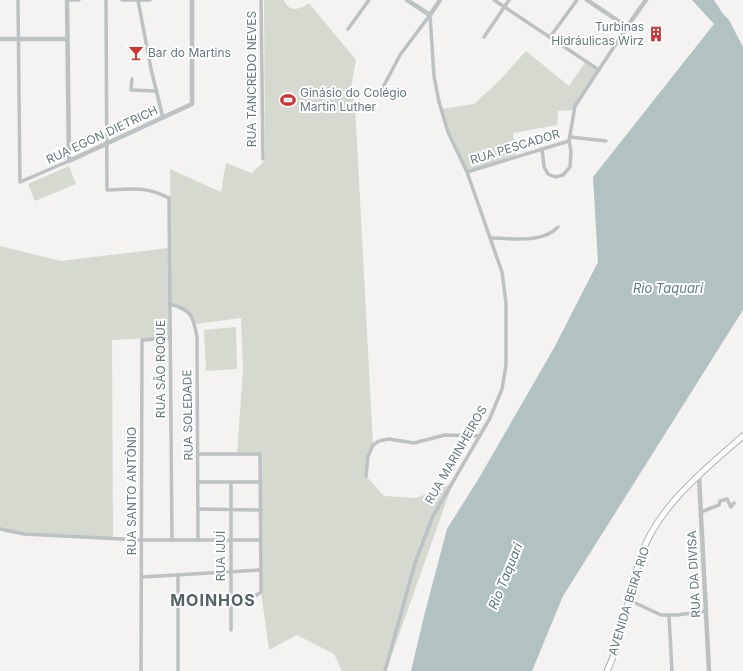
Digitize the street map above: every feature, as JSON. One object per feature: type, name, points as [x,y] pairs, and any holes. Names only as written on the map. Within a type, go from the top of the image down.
[{"type":"main road","name":"AVENIDA BEIRA RIO","points":[[607,671],[630,600],[641,556],[649,538],[672,504],[699,476],[743,436]]},
{"type":"street","points":[[18,0],[18,40]]},
{"type":"street","points":[[69,162],[66,39],[67,0],[79,0]]},
{"type":"street","points":[[106,0],[107,144]]},
{"type":"street","points":[[122,0],[150,0]]},
{"type":"street","points":[[138,0],[164,118]]},
{"type":"street","name":"RUA EGON DIETRICH","points":[[18,40],[20,182],[69,162],[192,104],[192,0]]},
{"type":"street","name":"RUA TANCREDO NEVES","points":[[261,0],[262,159]]},
{"type":"street","points":[[348,29],[369,0]]},
{"type":"street","points":[[407,0],[430,15]]},
{"type":"street","points":[[379,95],[400,55],[440,0]]},
{"type":"street","points":[[494,0],[599,70]]},
{"type":"street","points":[[484,38],[509,0]]},
{"type":"street","points":[[550,37],[577,0]]},
{"type":"street","points":[[588,0],[627,27]]},
{"type":"street","points":[[542,150],[544,166],[548,174],[555,177],[563,175],[570,167],[570,139],[576,106],[646,0]]},
{"type":"street","name":"RUA MARINHEIROS","points":[[385,671],[415,564],[433,516],[490,418],[502,389],[506,365],[506,303],[504,284],[491,238],[467,172],[448,132],[439,102],[434,76],[430,15]]},
{"type":"street","points":[[0,39],[66,39]]},
{"type":"street","points":[[132,79],[131,90],[157,91]]},
{"type":"street","points":[[570,139],[606,141]]},
{"type":"street","name":"RUA PESCADOR","points":[[467,172],[542,150],[570,139]]},
{"type":"street","name":"RUA SÃO ROQUE","points":[[107,144],[106,190],[144,188],[154,190],[169,198],[172,540]]},
{"type":"street","points":[[491,238],[541,238],[552,233],[558,227]]},
{"type":"street","name":"RUA SOLEDADE","points":[[170,304],[184,308],[193,318],[197,337],[198,540]]},
{"type":"street","name":"RUA SANTO ANTÔNIO","points":[[141,671],[142,340],[170,338]]},
{"type":"street","points":[[366,476],[368,456],[373,445],[379,441],[389,439],[414,443],[445,435],[480,436]]},
{"type":"street","points":[[198,454],[260,454],[261,592],[255,596],[231,597]]},
{"type":"street","name":"RUA DA DIVISA","points":[[699,476],[709,671]]},
{"type":"street","points":[[198,482],[261,482]]},
{"type":"street","name":"RUA IJUÍ","points":[[231,630],[232,482]]},
{"type":"street","points":[[701,512],[719,505],[720,501],[727,499],[731,507],[734,503]]},
{"type":"street","points":[[199,510],[260,510]]},
{"type":"street","points":[[0,528],[24,534],[142,540],[260,540]]},
{"type":"street","points":[[142,577],[260,570]]},
{"type":"street","points":[[178,575],[178,671]]},
{"type":"street","points":[[630,600],[653,612],[669,616],[706,610]]},
{"type":"street","points":[[669,616],[672,671]]},
{"type":"shaded area","points":[[264,0],[284,0],[291,9],[298,9],[309,3],[356,60],[350,93],[354,97],[356,123],[373,445],[368,456],[366,476],[384,496],[416,498],[453,483],[386,671],[342,671],[334,654],[297,635],[269,650],[261,592],[261,455],[237,455],[243,369],[241,318],[195,324],[185,308],[171,304],[170,169],[221,192],[226,163],[252,173],[265,160]]},
{"type":"shaded area","points":[[526,51],[569,86],[586,61],[599,70],[575,110],[558,111],[557,125],[513,133],[516,155],[467,172],[448,132],[441,109],[474,104],[499,81]]},
{"type":"shaded area","points":[[69,166],[76,184],[35,201],[28,184]]},
{"type":"shaded area","points":[[0,246],[61,261],[168,248],[169,337],[112,340],[113,539],[24,534],[0,529]]},
{"type":"shaded area","points":[[236,327],[237,369],[206,371],[204,330]]},
{"type":"water","name":"Rio Taquari","points":[[692,0],[714,0],[729,20],[743,47],[743,310],[563,596],[532,671],[411,671],[447,529],[479,478],[554,348],[598,262],[593,177],[714,24]]},
{"type":"place","name":"Turbinas Hidráulicas Wirz","points":[[656,34]]},
{"type":"place","name":"Bar do Martins","points":[[136,53]]},
{"type":"place","name":"Ginásio do Colégio Martin Luther","points":[[288,100]]},
{"type":"district","name":"MOINHOS","points":[[213,600]]}]
